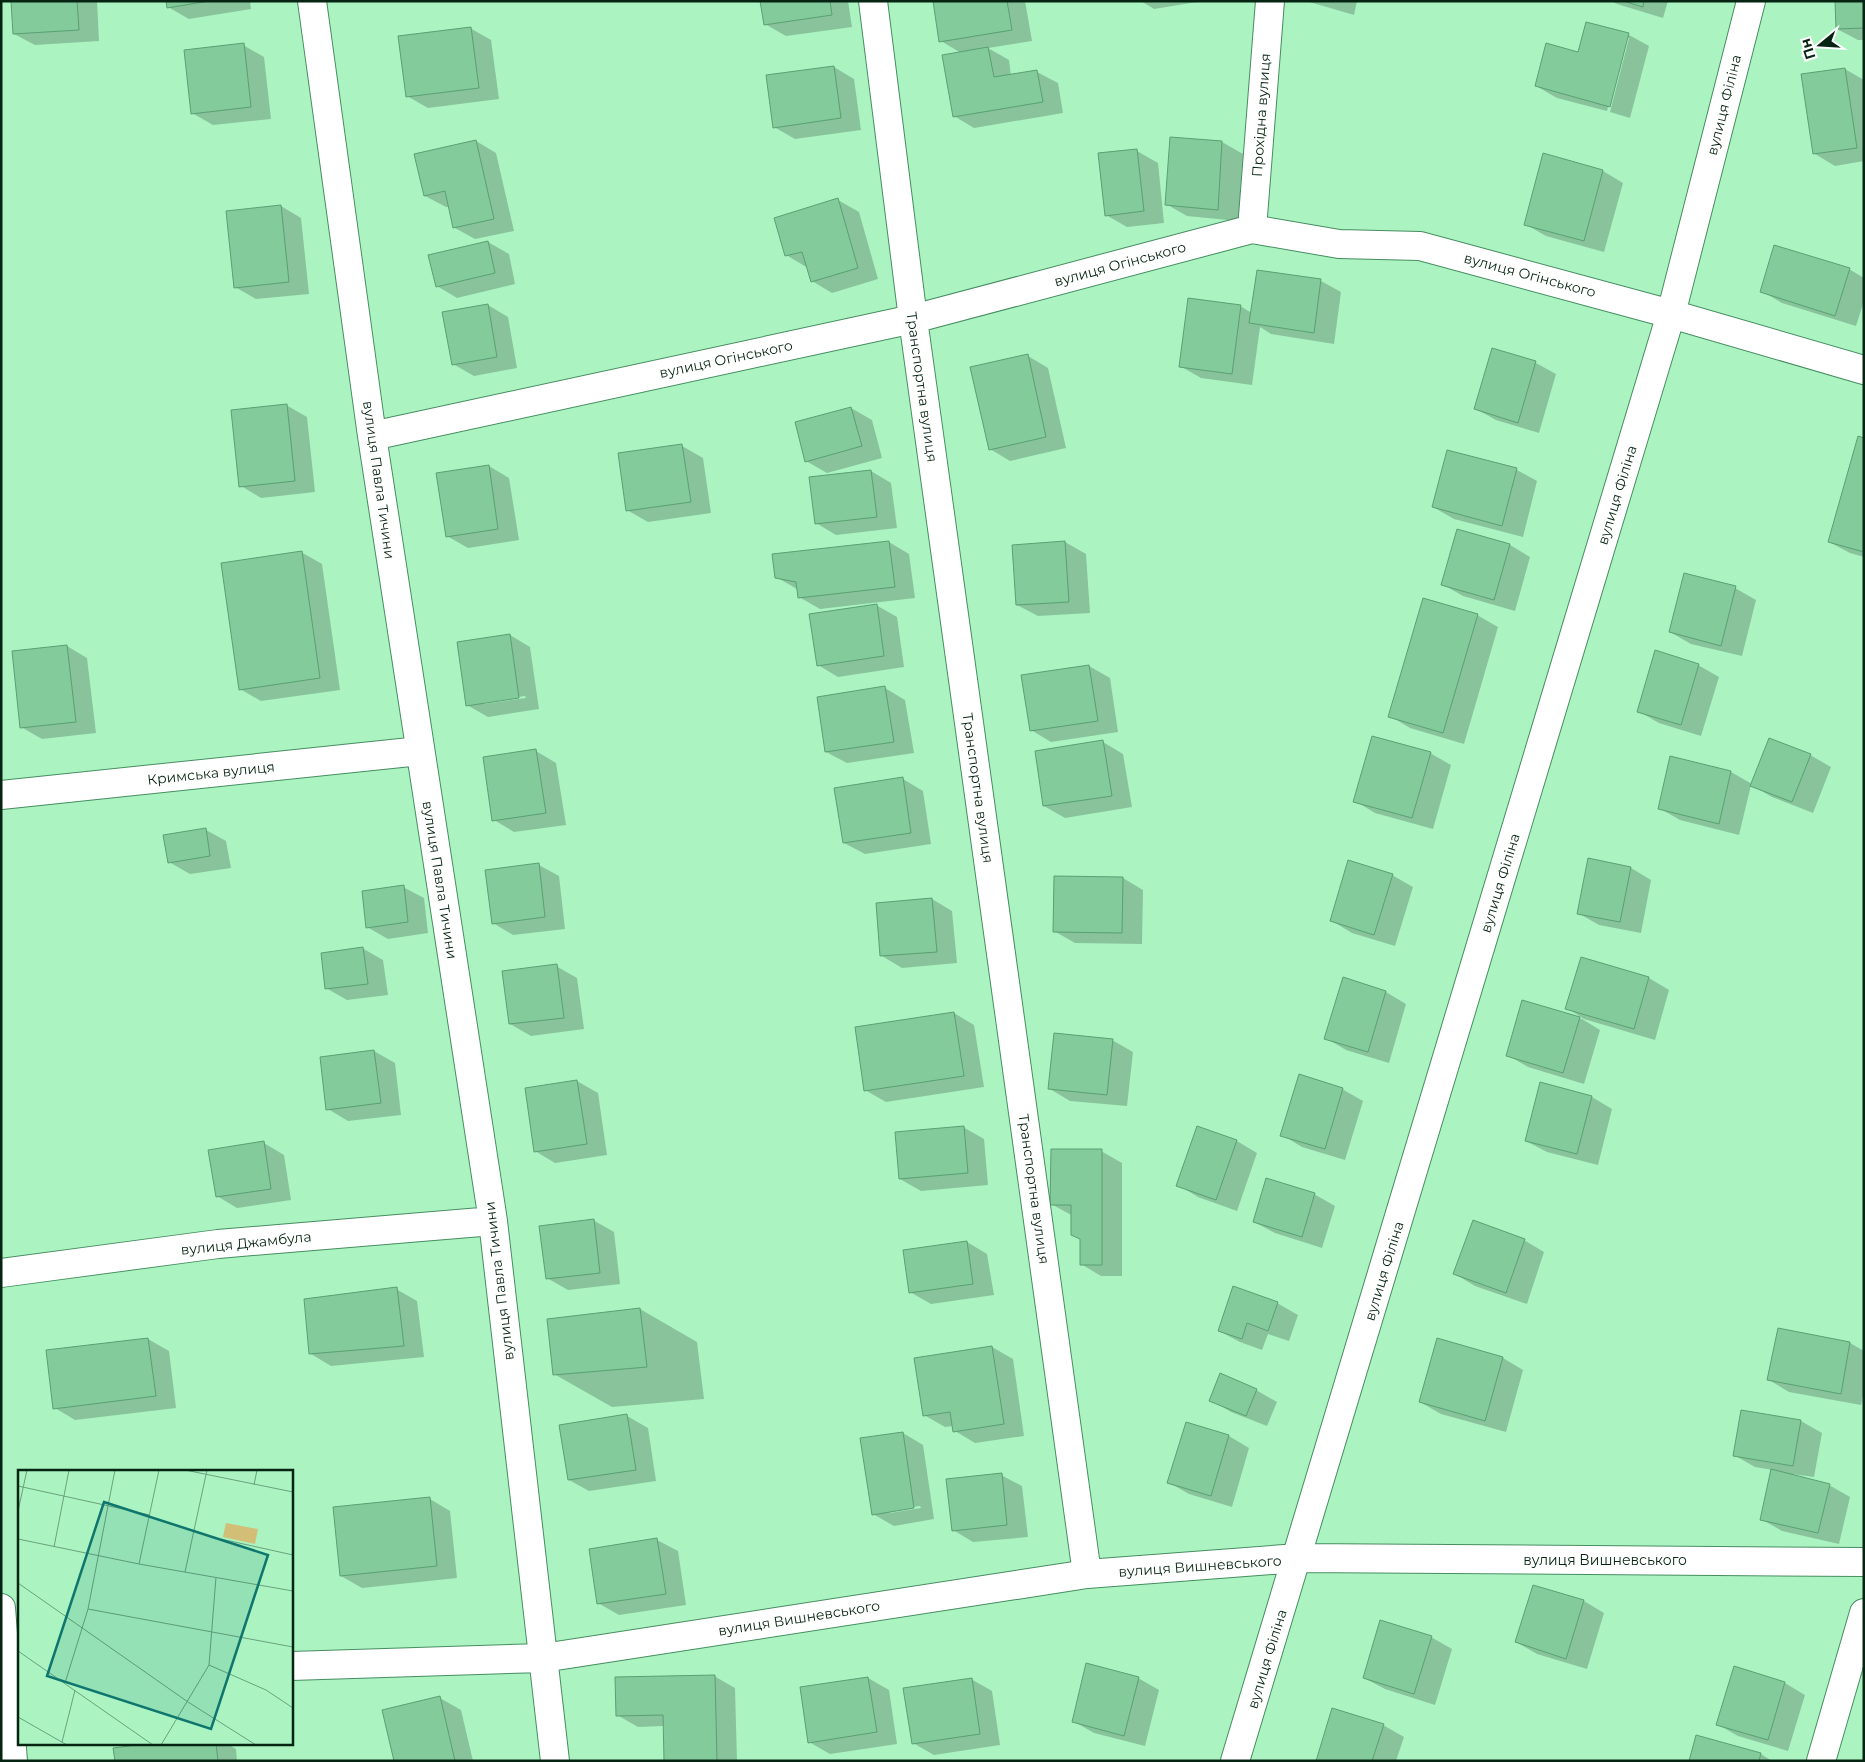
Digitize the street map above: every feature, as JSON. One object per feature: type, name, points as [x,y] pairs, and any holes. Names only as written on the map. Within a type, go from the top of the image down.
[{"type":"street","name":"вулиця Павла Тичини","points":[[312,1],[372,436],[492,1221],[556,1761]]},
{"type":"street","name":"Транспортна вулиця","points":[[872,1],[913,319],[1087,1574]]},
{"type":"street","name":"Прохідна вулиця","points":[[1252,229],[1270,1]]},
{"type":"street","name":"вулиця Філіна","points":[[1235,1761],[1298,1558],[1671,314],[1751,1]]},
{"type":"street","name":"вулиця Огінського","points":[[372,436],[913,319],[1252,229],[1339,244],[1420,246],[1671,314],[1864,370]]},
{"type":"street","name":"Кримська вулиця","points":[[1,795],[420,751]]},
{"type":"street","name":"вулиця Джамбула","points":[[1,1273],[218,1244],[492,1221]]},
{"type":"street","name":"вулиця Вишневського","points":[[292,1666],[543,1658],[1087,1574],[1298,1558],[1864,1562]]},
{"type":"street","points":[[1,1608],[13,1761]]},
{"type":"street","points":[[1821,1761],[1864,1613]]},
{"type":"building","points":[[11,1],[77,1],[79,30],[13,34]]},
{"type":"building","points":[[166,1],[209,1],[167,8]]},
{"type":"building","points":[[760,1],[830,1],[832,15],[764,25]]},
{"type":"building","points":[[933,1],[1007,1],[1012,30],[939,42]]},
{"type":"building","points":[[1623,1],[1644,1],[1643,7]]},
{"type":"building","points":[[1835,1],[1864,1],[1864,28],[1836,29]]},
{"type":"building","points":[[1586,22],[1629,33],[1610,107],[1535,86],[1546,43],[1578,52]]},
{"type":"building","points":[[471,27],[479,88],[406,97],[398,36]]},
{"type":"building","points":[[244,43],[251,107],[191,114],[184,50]]},
{"type":"building","points":[[988,47],[994,77],[1037,70],[1043,102],[953,117],[942,55]]},
{"type":"building","points":[[834,66],[841,118],[773,128],[766,75]]},
{"type":"building","points":[[1845,68],[1857,148],[1813,154],[1801,74]]},
{"type":"building","points":[[1170,137],[1222,141],[1218,210],[1165,205]]},
{"type":"building","points":[[476,140],[494,219],[453,228],[445,191],[424,196],[414,154]]},
{"type":"building","points":[[1137,149],[1144,211],[1105,216],[1098,153]]},
{"type":"building","points":[[1543,153],[1603,170],[1584,241],[1524,225]]},
{"type":"building","points":[[838,198],[858,268],[811,282],[802,252],[785,256],[774,218]]},
{"type":"building","points":[[281,205],[289,282],[234,288],[226,211]]},
{"type":"building","points":[[488,241],[495,273],[436,287],[428,255]]},
{"type":"building","points":[[1774,245],[1850,268],[1835,316],[1760,292]]},
{"type":"building","points":[[1257,270],[1321,279],[1314,333],[1249,323]]},
{"type":"building","points":[[1188,298],[1241,305],[1232,374],[1179,367]]},
{"type":"building","points":[[488,304],[497,357],[452,365],[442,312]]},
{"type":"building","points":[[1492,348],[1536,361],[1518,423],[1474,409]]},
{"type":"building","points":[[1028,354],[1046,437],[989,450],[970,367]]},
{"type":"building","points":[[287,404],[295,481],[239,487],[231,410]]},
{"type":"building","points":[[851,407],[862,446],[805,462],[795,422]]},
{"type":"building","points":[[1858,436],[1864,438],[1864,552],[1828,542]]},
{"type":"building","points":[[682,444],[691,502],[626,511],[618,453]]},
{"type":"building","points":[[1447,450],[1517,468],[1502,526],[1432,507]]},
{"type":"building","points":[[489,465],[498,529],[446,537],[436,473]]},
{"type":"building","points":[[871,470],[877,517],[815,524],[809,477]]},
{"type":"building","points":[[1457,529],[1510,544],[1494,600],[1441,585]]},
{"type":"building","points":[[889,541],[895,587],[798,598],[796,582],[775,578],[772,554]]},
{"type":"building","points":[[1065,541],[1069,602],[1016,605],[1012,545]]},
{"type":"building","points":[[302,551],[320,678],[239,690],[221,563]]},
{"type":"building","points":[[1684,573],[1736,586],[1721,646],[1669,632]]},
{"type":"building","points":[[1423,598],[1478,614],[1443,733],[1388,717]]},
{"type":"building","points":[[877,604],[884,656],[817,666],[809,614]]},
{"type":"building","points":[[510,634],[519,698],[466,706],[457,642]]},
{"type":"building","points":[[67,645],[76,722],[20,728],[12,651]]},
{"type":"building","points":[[1655,650],[1699,664],[1681,725],[1637,712]]},
{"type":"building","points":[[1089,665],[1098,721],[1030,731],[1021,675]]},
{"type":"building","points":[[885,686],[894,742],[825,752],[817,697]]},
{"type":"building","points":[[1372,736],[1431,752],[1412,818],[1353,802]]},
{"type":"building","points":[[1769,738],[1811,754],[1792,802],[1750,786]]},
{"type":"building","points":[[1103,740],[1112,796],[1043,806],[1035,751]]},
{"type":"building","points":[[536,749],[546,813],[492,821],[483,757]]},
{"type":"building","points":[[1670,756],[1731,771],[1719,824],[1658,809]]},
{"type":"building","points":[[903,777],[911,833],[843,843],[834,788]]},
{"type":"building","points":[[206,828],[210,856],[168,863],[163,835]]},
{"type":"building","points":[[1588,858],[1631,867],[1620,922],[1577,914]]},
{"type":"building","points":[[1348,860],[1393,874],[1374,935],[1330,921]]},
{"type":"building","points":[[539,863],[545,917],[492,924],[485,870]]},
{"type":"building","points":[[1054,876],[1123,877],[1122,933],[1053,932]]},
{"type":"building","points":[[404,885],[408,922],[366,928],[362,891]]},
{"type":"building","points":[[932,898],[937,952],[880,956],[876,903]]},
{"type":"building","points":[[363,947],[368,984],[325,989],[321,953]]},
{"type":"building","points":[[1581,957],[1649,977],[1634,1029],[1565,1009]]},
{"type":"building","points":[[557,964],[564,1018],[509,1024],[502,971]]},
{"type":"building","points":[[1343,977],[1386,991],[1368,1052],[1324,1039]]},
{"type":"building","points":[[1522,1000],[1580,1017],[1563,1073],[1506,1056]]},
{"type":"building","points":[[954,1012],[964,1076],[864,1091],[855,1027]]},
{"type":"building","points":[[1054,1033],[1113,1039],[1107,1095],[1048,1089]]},
{"type":"building","points":[[374,1050],[381,1103],[326,1110],[320,1057]]},
{"type":"building","points":[[1299,1074],[1343,1088],[1325,1149],[1280,1136]]},
{"type":"building","points":[[577,1080],[587,1144],[534,1152],[525,1088]]},
{"type":"building","points":[[1540,1082],[1592,1096],[1577,1154],[1525,1141]]},
{"type":"building","points":[[964,1126],[968,1173],[899,1179],[895,1132]]},
{"type":"building","points":[[1197,1126],[1237,1140],[1216,1200],[1176,1186]]},
{"type":"building","points":[[264,1141],[271,1189],[216,1197],[208,1150]]},
{"type":"building","points":[[1051,1149],[1102,1149],[1102,1265],[1080,1265],[1080,1239],[1071,1235],[1071,1205],[1050,1205]]},
{"type":"building","points":[[1266,1178],[1315,1193],[1302,1237],[1253,1222]]},
{"type":"building","points":[[594,1219],[600,1273],[546,1279],[539,1226]]},
{"type":"building","points":[[1473,1220],[1525,1239],[1506,1293],[1453,1274]]},
{"type":"building","points":[[967,1241],[973,1284],[909,1293],[903,1250]]},
{"type":"building","points":[[1233,1286],[1278,1302],[1268,1331],[1247,1323],[1242,1339],[1218,1331]]},
{"type":"building","points":[[397,1287],[404,1346],[309,1354],[304,1299]]},
{"type":"building","points":[[640,1308],[647,1367],[553,1375],[547,1319]]},
{"type":"building","points":[[1778,1328],[1850,1342],[1841,1394],[1767,1380]]},
{"type":"building","points":[[148,1338],[156,1396],[53,1409],[46,1350]]},
{"type":"building","points":[[1437,1338],[1503,1357],[1485,1421],[1419,1402]]},
{"type":"building","points":[[992,1346],[1004,1424],[953,1432],[950,1412],[923,1416],[914,1358]]},
{"type":"building","points":[[1220,1373],[1257,1389],[1246,1416],[1209,1401]]},
{"type":"building","points":[[1741,1410],[1801,1420],[1793,1466],[1733,1456]]},
{"type":"building","points":[[627,1414],[636,1470],[568,1480],[559,1425]]},
{"type":"building","points":[[1186,1422],[1229,1435],[1211,1496],[1167,1483]]},
{"type":"building","points":[[903,1432],[914,1508],[872,1515],[860,1438]]},
{"type":"building","points":[[1771,1469],[1830,1484],[1818,1533],[1760,1520]]},
{"type":"building","points":[[1002,1473],[1007,1525],[952,1531],[946,1479]]},
{"type":"building","points":[[430,1497],[437,1566],[340,1576],[333,1507]]},
{"type":"building","points":[[657,1538],[666,1594],[597,1604],[589,1549]]},
{"type":"building","points":[[1533,1585],[1584,1600],[1566,1659],[1515,1642]]},
{"type":"building","points":[[1380,1620],[1432,1636],[1414,1694],[1363,1678]]},
{"type":"building","points":[[1086,1663],[1139,1677],[1124,1736],[1072,1722]]},
{"type":"building","points":[[1734,1666],[1785,1682],[1768,1740],[1716,1725]]},
{"type":"building","points":[[715,1675],[717,1761],[664,1761],[663,1715],[616,1716],[615,1677]]},
{"type":"building","points":[[868,1677],[877,1732],[808,1743],[800,1687]]},
{"type":"building","points":[[972,1678],[980,1734],[912,1744],[903,1688]]},
{"type":"building","points":[[440,1696],[455,1761],[394,1761],[382,1710]]},
{"type":"building","points":[[1332,1708],[1384,1724],[1372,1761],[1316,1761]]},
{"type":"building","points":[[1696,1735],[1761,1753],[1759,1761],[1689,1761]]},
{"type":"building","points":[[144,1744],[216,1744],[218,1761],[115,1761],[113,1748]]}]
